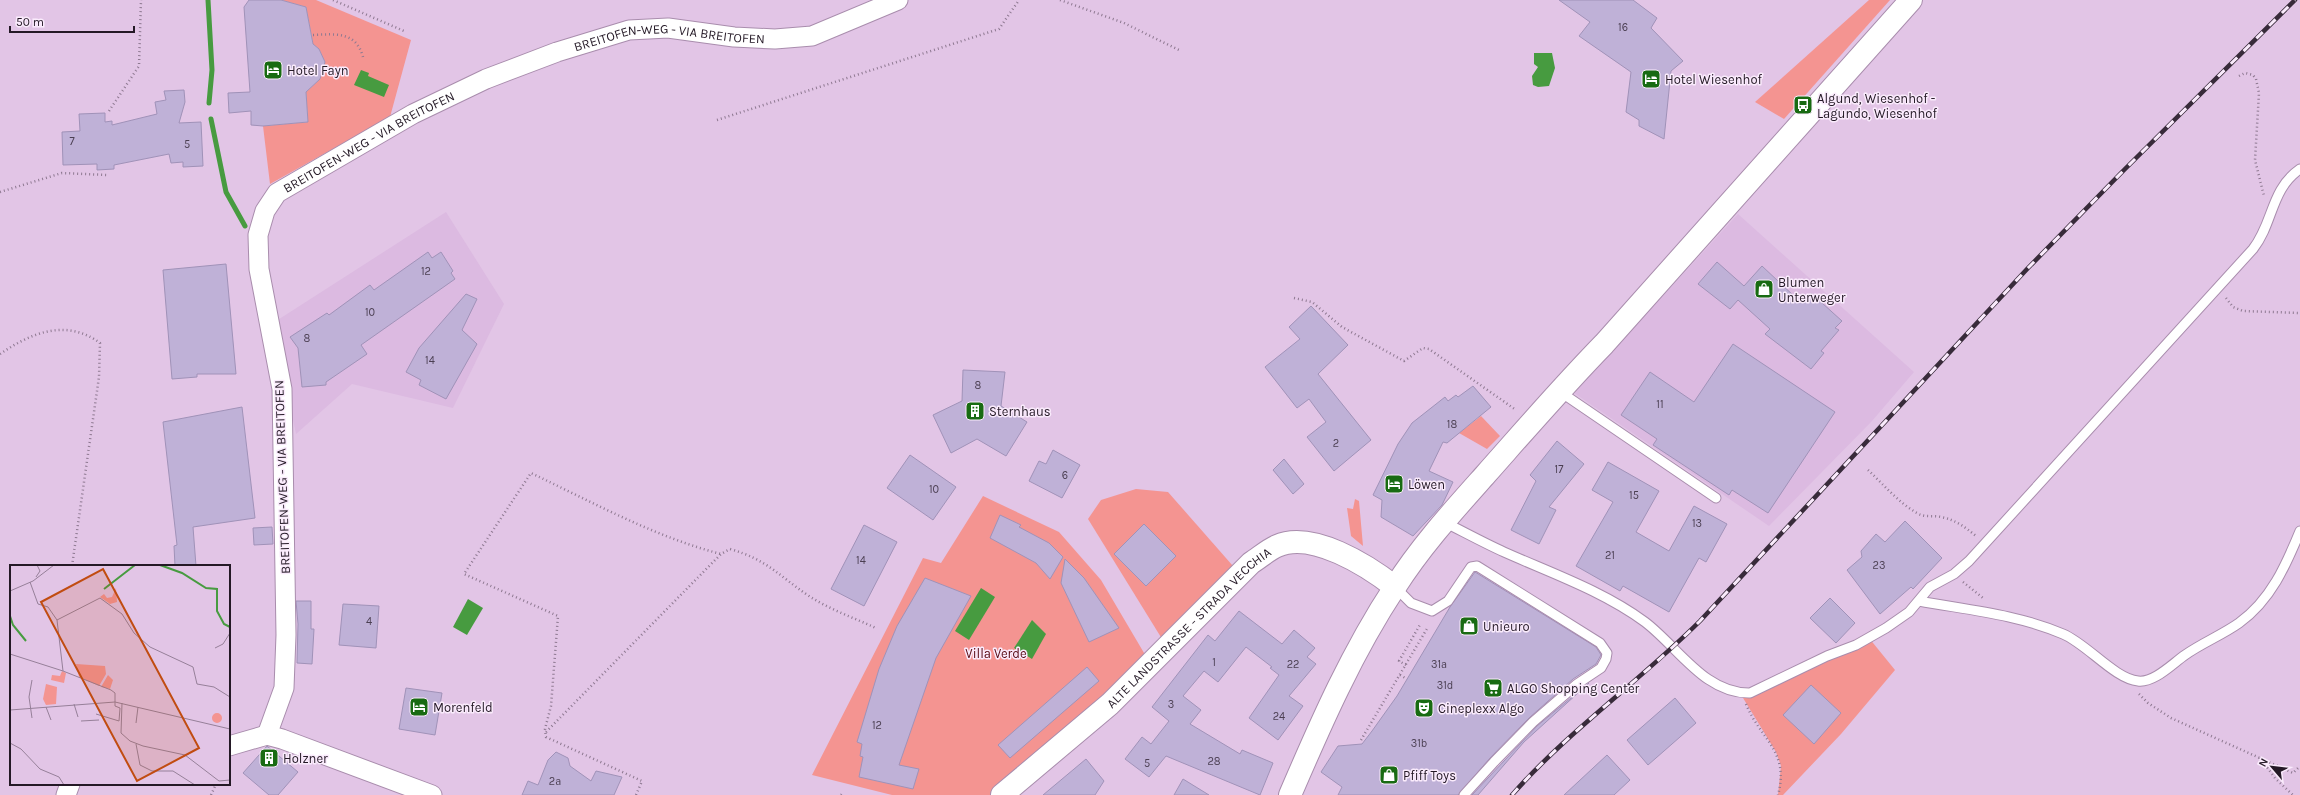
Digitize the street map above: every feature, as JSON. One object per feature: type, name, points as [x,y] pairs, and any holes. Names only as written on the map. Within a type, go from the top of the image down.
[{"type":"main road","points":[[1290,795],[1326,712],[1360,646],[1395,587],[1444,522],[1559,391],[1614,332],[1911,0]]},
{"type":"main road","name":"ALTE LANDSTRASSE - STRADA VECCHIA","points":[[1002,795],[1110,704],[1251,563],[1278,546],[1305,542],[1341,552],[1395,587]]},
{"type":"street","name":"BREITOFEN-WEG - VIA BREITOFEN","points":[[267,735],[284,688],[286,635],[282,389],[259,269],[258,235],[265,211],[277,193],[413,114],[486,79],[557,52],[629,30],[668,28],[734,37],[775,39],[812,36],[898,0]]},
{"type":"street","points":[[230,746],[267,735],[312,749],[432,795]]},
{"type":"street","points":[[66,795],[70,785]]},
{"type":"lane","points":[[1444,522],[1502,552],[1622,606],[1667,641],[1704,677],[1721,687],[1740,693],[1750,693],[1827,656],[1856,645],[1886,628],[1909,612],[1930,587],[1954,574],[1986,544],[2216,287],[2260,240],[2277,195],[2284,184],[2300,169]]},
{"type":"lane","points":[[1559,391],[1716,498]]},
{"type":"lane","points":[[1919,601],[2003,615],[2029,621],[2065,634],[2093,653],[2125,679],[2141,682],[2152,678],[2199,645],[2240,622],[2274,585],[2300,531]]},
{"type":"lane","points":[[1395,587],[1411,603],[1432,611],[1448,601],[1471,567],[1477,566],[1600,643],[1607,653],[1606,659],[1601,668],[1577,684],[1533,722],[1464,795]]},
{"type":"path","points":[[109,111],[139,66],[141,0]]},
{"type":"path","points":[[333,0],[404,31]]},
{"type":"path","points":[[717,120],[1000,29],[1019,0]]},
{"type":"path","points":[[1060,0],[1124,23],[1179,50]]},
{"type":"path","points":[[313,35],[344,36],[354,41],[361,48],[363,57]]},
{"type":"path","points":[[2238,76],[2246,72],[2253,75],[2257,80],[2259,93],[2255,160],[2270,215]]},
{"type":"path","points":[[0,192],[62,173],[107,175]]},
{"type":"path","points":[[2216,287],[2234,307],[2243,310],[2300,313]]},
{"type":"path","points":[[1294,298],[1312,302],[1342,327],[1404,361],[1422,348],[1429,348],[1517,410],[1512,415]]},
{"type":"path","points":[[0,354],[20,341],[53,329],[90,335],[100,343],[99,377],[72,565]]},
{"type":"path","points":[[1868,470],[1898,498],[1917,513],[1926,517],[1940,517],[1964,525],[1986,544]]},
{"type":"path","points":[[636,795],[642,781],[546,737],[545,732],[551,706],[558,616],[464,574],[531,473],[630,520],[699,548],[721,554]]},
{"type":"path","points":[[545,732],[721,554],[730,549],[746,554],[770,566],[810,597],[876,628]]},
{"type":"path","points":[[1954,574],[2003,615]]},
{"type":"path","points":[[1406,665],[1399,661],[1421,622]]},
{"type":"path","points":[[1360,740],[1428,626]]},
{"type":"path","points":[[1400,675],[1407,679]]},
{"type":"path","points":[[2125,679],[2148,703],[2171,718],[2293,773],[2300,766]]},
{"type":"path","points":[[1740,693],[1776,752],[1781,766],[1778,795]]},
{"type":"path","points":[[2259,757],[2275,778],[2293,795]]},
{"type":"path","points":[[211,795],[216,785]]},
{"type":"shaded area","points":[[1534,53],[1552,53],[1555,68],[1549,86],[1538,87],[1533,85],[1532,76],[1538,67],[1534,64]]},
{"type":"shaded area","points":[[361,70],[369,73],[368,76],[389,85],[384,97],[354,85]]},
{"type":"shaded area","points":[[446,212],[504,304],[453,408],[352,384],[296,434],[273,323]]},
{"type":"shaded area","points":[[1738,214],[1914,372],[1872,421],[1769,526],[1574,393]]},
{"type":"shaded area","points":[[981,588],[995,597],[969,640],[955,631]]},
{"type":"shaded area","points":[[468,599],[483,608],[467,635],[453,627]]},
{"type":"shaded area","points":[[1032,620],[1046,634],[1032,659],[1014,648]]},
{"type":"green space","points":[[281,0],[316,0],[411,40],[390,117],[270,184],[263,126],[308,122],[306,92],[320,79],[325,62],[319,49],[313,44],[306,7]]},
{"type":"green space","points":[[1869,0],[1890,0],[1784,119],[1755,102]]},
{"type":"green space","points":[[1481,416],[1500,436],[1487,449],[1459,433]]},
{"type":"green space","points":[[1136,489],[1168,492],[1240,574],[1167,647],[1088,519],[1101,500]]},
{"type":"green space","name":"Villa Verde","points":[[983,496],[1059,532],[1101,580],[1147,658],[992,795],[892,795],[812,775],[923,558],[941,563]]},
{"type":"green space","points":[[1355,499],[1359,501],[1363,546],[1351,536],[1347,508],[1353,509]]},
{"type":"green space","points":[[1869,638],[1895,670],[1841,734],[1783,795],[1778,795],[1781,766],[1776,752],[1740,693]]},
{"type":"building","points":[[249,0],[281,0],[306,7],[313,44],[319,49],[325,62],[320,79],[306,92],[308,122],[263,126],[251,125],[251,111],[229,113],[228,93],[250,92],[244,7]]},
{"type":"building","points":[[1559,0],[1633,0],[1657,18],[1651,28],[1683,61],[1671,71],[1664,139],[1639,126],[1639,120],[1626,112],[1631,72],[1579,36],[1590,22]]},
{"type":"building","points":[[184,90],[185,102],[179,123],[201,122],[203,166],[183,167],[183,162],[171,163],[169,154],[114,165],[114,169],[97,170],[97,164],[63,165],[62,132],[80,131],[79,114],[105,113],[105,122],[112,121],[112,125],[157,114],[155,102],[166,100],[164,91]]},
{"type":"building","points":[[428,252],[432,258],[441,252],[453,271],[451,273],[455,279],[361,345],[367,354],[326,382],[326,385],[302,387],[298,348],[290,337],[327,313],[329,315],[370,285],[374,290]]},
{"type":"building","points":[[1717,262],[1744,286],[1762,266],[1795,297],[1797,295],[1804,301],[1811,293],[1842,321],[1835,328],[1839,330],[1821,351],[1824,353],[1811,369],[1765,334],[1770,329],[1738,300],[1730,309],[1698,284]]},
{"type":"building","points":[[226,264],[236,374],[197,374],[197,377],[172,379],[163,270]]},
{"type":"building","points":[[466,294],[477,299],[462,330],[477,344],[446,399],[419,385],[421,380],[406,372],[419,348]]},
{"type":"building","points":[[1311,306],[1348,345],[1318,374],[1371,440],[1334,471],[1307,437],[1326,422],[1309,399],[1297,408],[1265,367],[1300,339],[1289,327]]},
{"type":"building","points":[[1733,344],[1835,412],[1768,513],[1732,490],[1729,495],[1653,445],[1657,439],[1621,415],[1650,372],[1694,402]]},
{"type":"building","name":"Sternhaus","points":[[963,370],[1005,372],[1001,406],[1027,422],[1006,456],[977,439],[951,453],[933,415],[962,401]]},
{"type":"building","points":[[1473,386],[1491,407],[1447,443],[1443,442],[1429,471],[1453,482],[1442,505],[1413,536],[1381,517],[1382,500],[1373,495],[1398,444],[1412,423],[1445,397],[1448,401],[1456,395],[1458,397]]},
{"type":"building","points":[[242,407],[255,518],[193,527],[196,565],[175,565],[174,546],[177,545],[163,422]]},
{"type":"building","points":[[1557,441],[1584,464],[1549,507],[1556,510],[1539,544],[1511,530],[1536,481],[1530,475]]},
{"type":"building","points":[[1053,450],[1080,465],[1062,498],[1029,481],[1039,461],[1046,464]]},
{"type":"building","points":[[910,455],[956,487],[933,520],[887,488]]},
{"type":"building","points":[[1284,459],[1304,484],[1293,494],[1273,470]]},
{"type":"building","points":[[1608,462],[1659,491],[1636,532],[1669,551],[1694,506],[1727,524],[1706,562],[1699,558],[1669,612],[1623,586],[1620,591],[1576,566],[1613,502],[1592,490]]},
{"type":"building","points":[[1000,515],[1021,525],[1019,527],[1049,543],[1063,557],[1050,579],[1036,563],[990,538]]},
{"type":"building","points":[[1905,521],[1942,558],[1913,589],[1911,587],[1880,614],[1847,570],[1862,557],[1861,551],[1876,534],[1885,542]]},
{"type":"building","points":[[1144,524],[1176,556],[1146,586],[1114,554]]},
{"type":"building","points":[[864,525],[897,542],[864,606],[831,589]]},
{"type":"building","points":[[272,527],[273,544],[254,545],[253,528]]},
{"type":"building","points":[[1065,559],[1084,578],[1119,628],[1089,642],[1061,583]]},
{"type":"building","name":"ALGO Shopping Center","points":[[1475,572],[1596,647],[1601,655],[1596,664],[1573,679],[1529,718],[1490,758],[1458,795],[1338,795],[1342,787],[1321,772],[1338,746],[1362,744],[1397,696],[1450,607]]},
{"type":"building","points":[[925,578],[971,596],[936,658],[899,765],[919,769],[913,789],[859,777],[863,757],[860,756],[862,744],[857,742],[879,669],[897,626]]},
{"type":"building","points":[[1830,598],[1855,623],[1836,643],[1810,618]]},
{"type":"building","points":[[296,601],[311,601],[311,629],[314,629],[312,664],[297,663],[298,624]]},
{"type":"building","points":[[343,604],[379,606],[376,648],[339,645]]},
{"type":"building","points":[[1239,611],[1282,644],[1294,630],[1315,648],[1307,657],[1316,664],[1289,696],[1303,706],[1278,740],[1249,718],[1279,675],[1270,668],[1272,667],[1246,647],[1218,682],[1204,671],[1183,696],[1201,710],[1190,724],[1240,754],[1242,750],[1273,763],[1260,795],[1166,756],[1149,777],[1125,759],[1142,737],[1151,744],[1169,721],[1152,707],[1208,635],[1215,641]]},
{"type":"building","points":[[1087,667],[1099,681],[1010,758],[998,745]]},
{"type":"building","points":[[1589,683],[1524,742],[1478,795],[1472,795],[1537,726]]},
{"type":"building","points":[[1811,685],[1841,713],[1814,744],[1783,715]]},
{"type":"building","points":[[406,688],[442,693],[435,735],[399,729]]},
{"type":"building","points":[[1675,698],[1696,723],[1648,765],[1627,740]]},
{"type":"building","name":"Holzner","points":[[267,746],[298,772],[278,795],[269,795],[243,773]]},
{"type":"building","points":[[556,752],[568,758],[570,766],[591,781],[596,771],[622,777],[614,795],[522,795],[528,781],[538,785],[548,760]]},
{"type":"building","points":[[1607,755],[1630,780],[1614,795],[1564,795]]},
{"type":"building","points":[[1086,759],[1104,781],[1095,795],[1043,795]]},
{"type":"building","points":[[1183,779],[1209,795],[1174,795]]},
{"type":"waterway","points":[[208,0],[212,70],[209,103]]},
{"type":"waterway","points":[[211,119],[226,192],[245,226]]},
{"type":"railway","points":[[1512,795],[1556,750],[1653,665],[1700,621],[2028,268],[2295,0]]},
{"type":"place","name":"Hotel Fayn","points":[[273,70]]},
{"type":"place","name":"Hotel Wiesenhof","points":[[1651,79]]},
{"type":"place","name":"Algund, Wiesenhof - Lagundo, Wiesenhof","points":[[1803,105]]},
{"type":"place","name":"Blumen Unterweger","points":[[1764,289]]},
{"type":"place","name":"Sternhaus","points":[[975,411]]},
{"type":"place","name":"Löwen","points":[[1394,484]]},
{"type":"place","name":"Unieuro","points":[[1469,626]]},
{"type":"place","name":"ALGO Shopping Center","points":[[1493,688]]},
{"type":"place","name":"Morenfeld","points":[[419,707]]},
{"type":"place","name":"Cineplexx Algo","points":[[1424,708]]},
{"type":"place","name":"Holzner","points":[[269,758]]},
{"type":"place","name":"Pfiff Toys","points":[[1389,775]]}]
